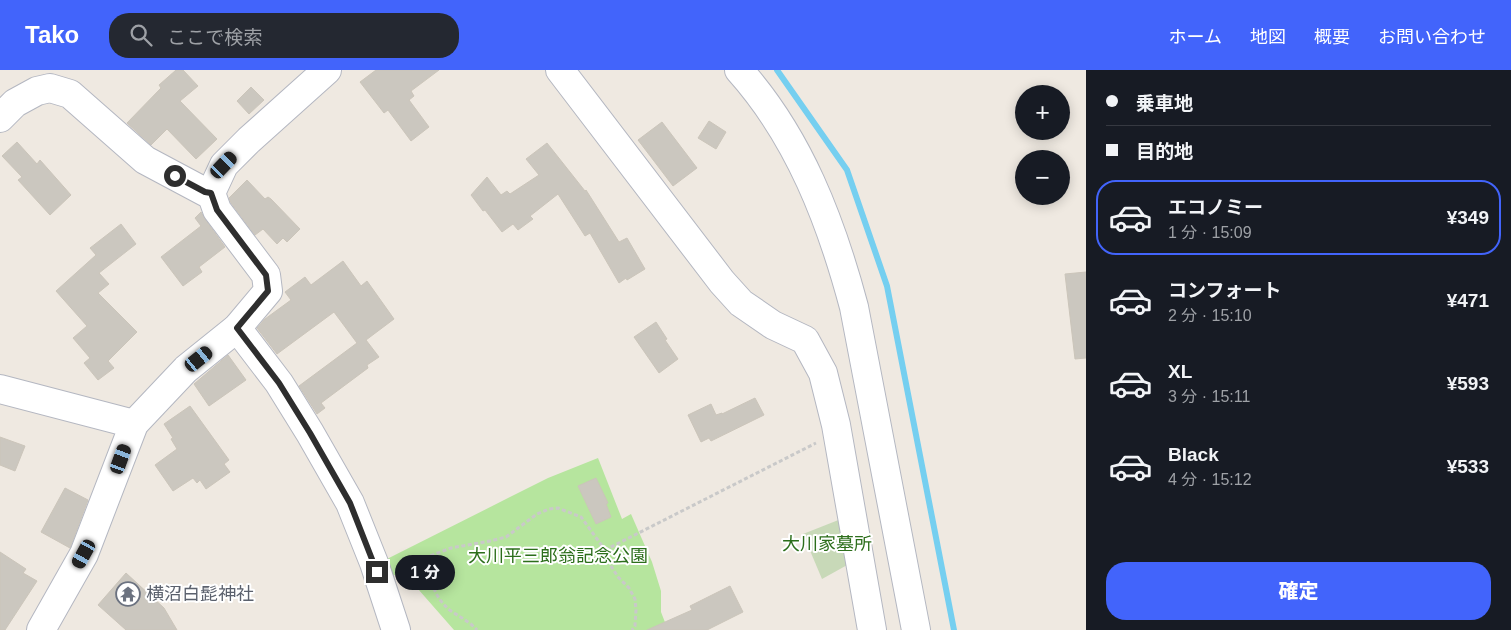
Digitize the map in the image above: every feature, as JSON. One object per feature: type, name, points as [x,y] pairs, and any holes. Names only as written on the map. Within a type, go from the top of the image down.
[{"type":"street","points":[[560,70],[722,282],[741,303],[773,325],[804,340],[822,373],[837,432],[872,630]]},
{"type":"street","points":[[739,70],[770,110],[794,147],[827,218],[842,261],[854,307],[916,630]]},
{"type":"street","points":[[41,630],[84,554],[134,424],[186,369],[237,328],[268,291],[266,275],[217,210],[211,193],[224,165],[323,71]]},
{"type":"street","points":[[0,118],[15,103],[37,91],[50,88],[70,94],[145,160],[205,192],[211,193]]},
{"type":"street","points":[[237,328],[279,383],[350,503],[377,572],[396,630]]},
{"type":"street","points":[[0,389],[134,424]]},
{"type":"path","points":[[605,550],[837,432]]},
{"type":"path","points":[[377,572],[450,548],[506,537],[537,514],[548,509],[558,508],[581,517],[605,550],[611,566],[629,588],[635,599],[636,610],[635,626],[632,630]]},
{"type":"path","points":[[430,556],[431,581],[438,596],[450,610],[477,630]]},
{"type":"green space","name":"大川平三郎翁記念公園","points":[[598,458],[622,519],[631,514],[652,562],[661,591],[661,612],[668,630],[454,630],[401,572],[384,580],[377,564],[548,478]]},
{"type":"green space","name":"大川家墓所","points":[[841,519],[849,564],[822,579],[803,534]]},
{"type":"building","points":[[176,70],[183,70],[198,86],[180,101],[217,139],[196,159],[167,129],[151,145],[127,123],[161,88],[159,85]]},
{"type":"building","points":[[376,70],[439,70],[411,91],[414,96],[409,100],[429,127],[411,141],[388,110],[384,113],[360,82]]},
{"type":"building","points":[[251,87],[264,100],[249,114],[237,101]]},
{"type":"building","points":[[709,121],[726,132],[716,149],[698,138]]},
{"type":"building","points":[[662,122],[697,168],[673,186],[638,140]]},
{"type":"building","points":[[17,142],[37,164],[40,160],[71,195],[50,215],[18,180],[22,177],[2,156]]},
{"type":"building","points":[[547,143],[586,190],[619,242],[627,238],[645,269],[619,283],[590,233],[585,236],[558,194],[530,216],[533,219],[518,230],[513,224],[502,232],[485,210],[483,211],[471,195],[487,177],[501,195],[507,191],[510,194],[539,175],[526,159]]},
{"type":"building","points":[[247,180],[265,199],[268,197],[271,199],[300,229],[287,242],[283,238],[277,244],[263,229],[255,235],[231,203],[229,198]]},
{"type":"building","points":[[201,212],[225,247],[199,267],[202,272],[183,286],[161,257],[201,226],[195,218]]},
{"type":"building","points":[[121,224],[136,244],[99,273],[109,284],[98,293],[137,332],[108,361],[114,368],[98,380],[84,363],[90,358],[73,338],[87,326],[56,291],[96,255],[90,248]]},
{"type":"building","points":[[343,261],[361,286],[367,281],[394,319],[366,340],[379,357],[367,365],[368,368],[321,403],[325,408],[317,414],[299,386],[357,343],[334,312],[277,354],[257,328],[265,319],[291,300],[285,292],[305,277],[311,285]]},
{"type":"building","points":[[1086,272],[1086,358],[1075,359],[1065,274]]},
{"type":"building","points":[[656,322],[678,359],[659,373],[634,337]]},
{"type":"building","points":[[228,355],[246,380],[209,406],[194,384]]},
{"type":"building","points":[[755,398],[764,415],[711,441],[709,438],[701,442],[688,415],[711,404],[716,415],[722,414]]},
{"type":"building","points":[[190,406],[229,460],[224,464],[230,472],[206,489],[200,480],[197,483],[193,478],[173,491],[155,465],[177,449],[171,439],[173,438],[164,424]]},
{"type":"building","points":[[0,437],[25,446],[15,471],[0,465]]},
{"type":"building","points":[[596,478],[608,503],[606,504],[611,517],[596,524],[578,486]]},
{"type":"building","points":[[65,488],[88,500],[70,548],[41,532]]},
{"type":"building","points":[[0,552],[26,569],[23,573],[37,581],[5,630],[0,630]]},
{"type":"building","points":[[126,573],[164,608],[177,630],[126,630],[98,605]]},
{"type":"building","points":[[730,586],[743,612],[707,630],[647,630],[692,610],[690,606]]},
{"type":"waterway","points":[[777,70],[847,170],[887,286],[954,630]]},
{"type":"place","name":"横沼白髭神社","points":[[128,594]]},
{"type":"route","points":[[175,176],[205,192],[211,193],[217,210],[266,275],[268,291],[237,328],[279,383],[310,433],[350,503],[377,572]]}]
